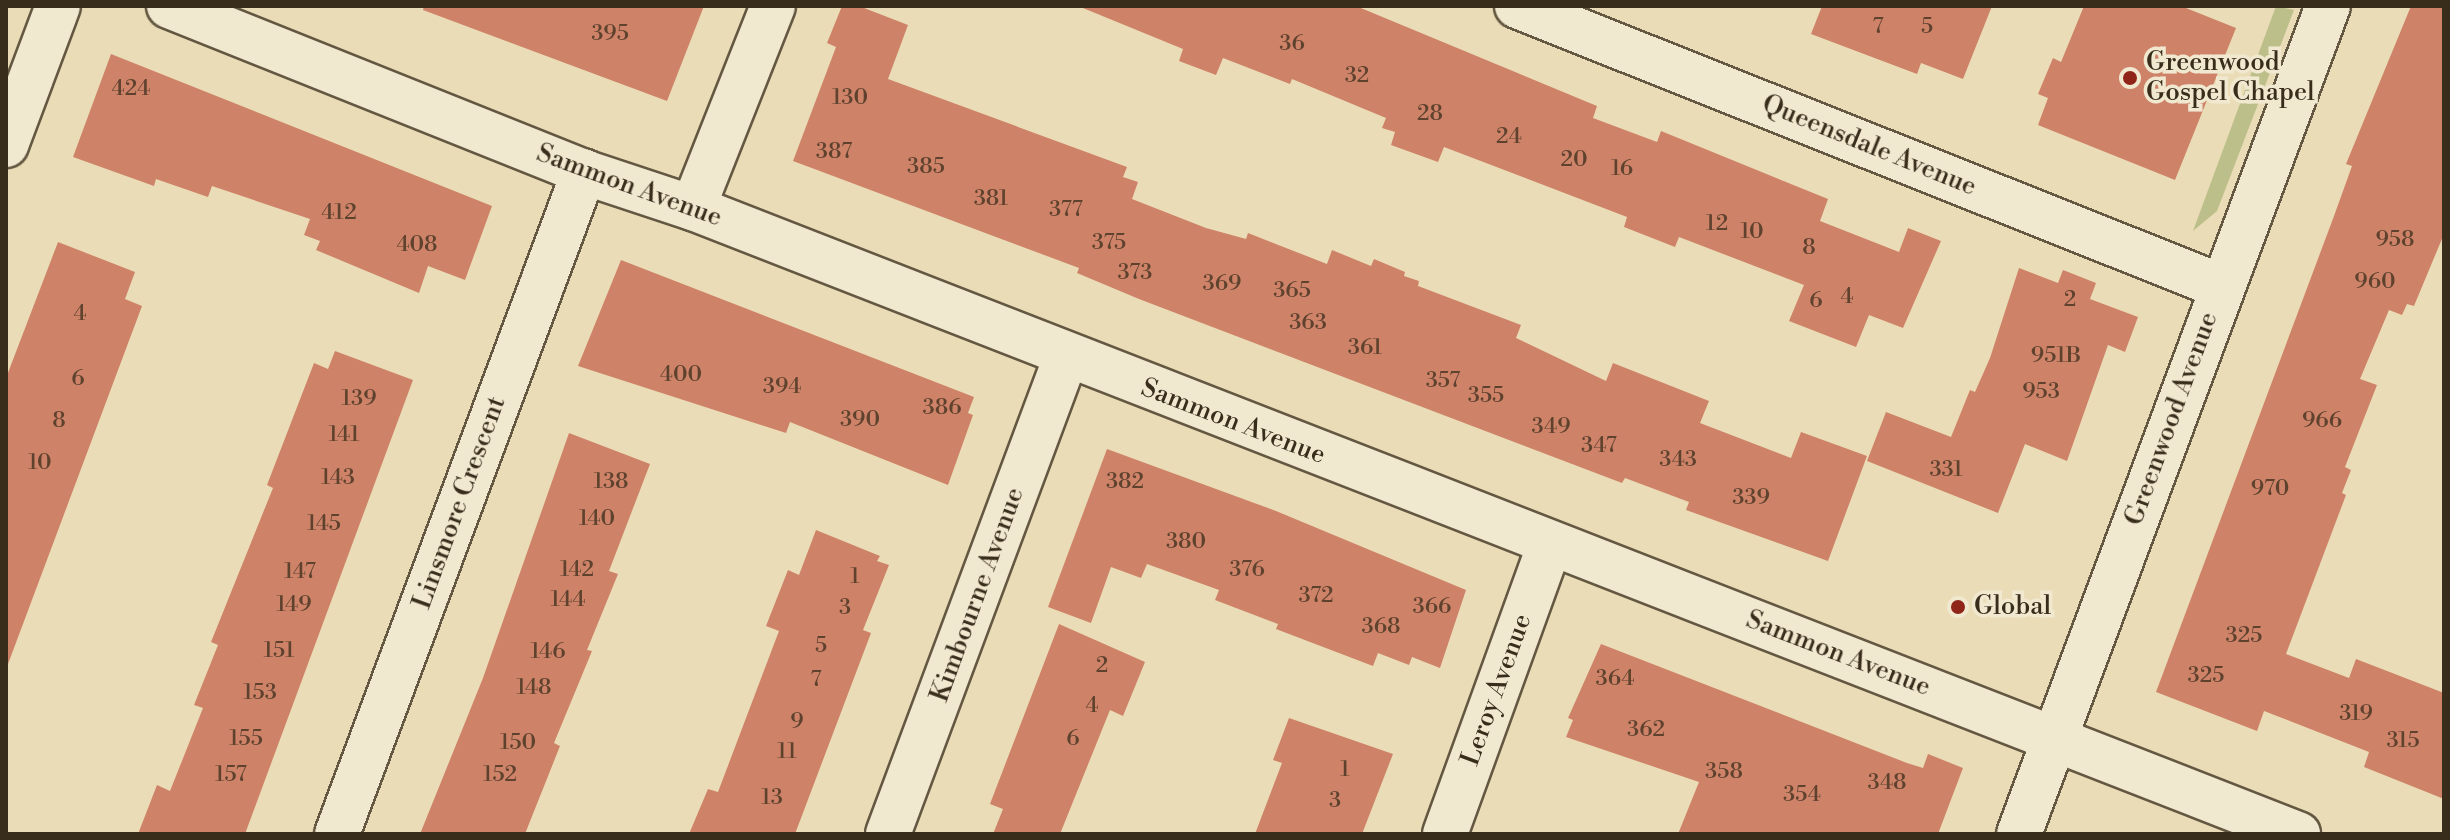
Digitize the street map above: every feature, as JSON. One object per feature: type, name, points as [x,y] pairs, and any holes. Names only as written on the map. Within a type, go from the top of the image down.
[{"type":"street","points":[[6,145],[58,6]]},
{"type":"street","name":"Sammon Avenue","points":[[169,6],[584,172],[693,208],[1549,546],[2056,736],[2298,834]]},
{"type":"street","points":[[693,208],[773,6]]},
{"type":"street","name":"Queensdale Avenue","points":[[1517,6],[2220,286]]},
{"type":"street","name":"Greenwood Avenue","points":[[2019,834],[2220,286],[2328,6]]},
{"type":"street","name":"Linsmore Crescent","points":[[337,834],[584,172]]},
{"type":"street","name":"Kimbourne Avenue","points":[[888,834],[1066,357]]},
{"type":"street","name":"Leroy Avenue","points":[[1445,834],[1549,546]]},
{"type":"green space","points":[[2276,6],[2294,10],[2217,211],[2193,231]]},
{"type":"building","points":[[424,6],[704,6],[667,101],[423,10]]},
{"type":"building","points":[[842,6],[859,6],[908,25],[888,79],[1127,167],[1123,177],[1138,182],[1132,199],[1206,228],[1246,239],[1248,233],[1327,264],[1332,250],[1371,266],[1374,259],[1405,272],[1404,276],[1419,281],[1418,286],[1521,325],[1516,338],[1606,381],[1613,363],[1709,401],[1700,423],[1791,458],[1801,432],[1867,456],[1828,561],[1686,510],[1689,502],[1625,478],[1622,483],[1139,299],[1077,273],[1079,268],[793,161],[836,47],[827,43]]},
{"type":"building","points":[[1078,6],[1356,6],[1597,106],[1593,118],[1657,142],[1661,131],[1828,199],[1820,221],[1899,252],[1908,228],[1941,241],[1903,328],[1869,315],[1856,347],[1789,321],[1804,285],[1679,237],[1675,247],[1624,227],[1627,217],[1444,147],[1438,162],[1391,145],[1395,132],[1382,128],[1386,118],[1292,79],[1290,84],[1223,58],[1216,75],[1179,61],[1183,49]]},
{"type":"building","points":[[1822,6],[1992,6],[1963,79],[1921,63],[1917,74],[1811,34]]},
{"type":"building","name":"Greenwood Gospel Chapel","points":[[2084,6],[2181,6],[2236,28],[2175,180],[2038,125],[2048,98],[2038,94],[2053,58],[2061,62]]},
{"type":"building","points":[[2411,6],[2444,6],[2444,234],[2414,306],[2407,304],[2402,315],[2389,310],[2360,379],[2377,385],[2345,467],[2351,470],[2342,493],[2346,495],[2286,654],[2349,678],[2356,659],[2444,693],[2444,799],[2364,767],[2369,752],[2264,711],[2257,731],[2156,692],[2352,166],[2346,164]]},
{"type":"building","points":[[111,54],[492,206],[465,280],[428,266],[419,293],[316,250],[320,241],[304,235],[310,219],[212,186],[208,197],[156,179],[154,186],[73,157]]},
{"type":"building","points":[[58,242],[135,272],[125,299],[142,306],[8,664],[6,378]]},
{"type":"building","points":[[621,260],[974,397],[968,413],[973,415],[948,485],[790,422],[786,433],[578,366]]},
{"type":"building","points":[[2019,268],[2058,283],[2063,270],[2096,283],[2090,299],[2138,317],[2125,352],[2108,345],[2067,461],[2025,444],[1998,513],[1867,461],[1886,412],[1951,437],[1970,390],[1975,392],[1990,358]]},
{"type":"building","points":[[335,351],[413,380],[245,834],[138,834],[157,785],[170,791],[203,708],[194,705],[218,645],[211,642],[273,488],[267,485],[314,363],[328,369]]},
{"type":"building","points":[[569,433],[650,464],[609,571],[618,574],[587,650],[592,651],[554,743],[560,746],[525,834],[420,834],[483,678]]},
{"type":"building","points":[[1107,449],[1276,511],[1466,590],[1440,668],[1412,657],[1409,665],[1378,653],[1373,666],[1276,629],[1278,624],[1215,600],[1219,590],[1147,564],[1141,578],[1111,567],[1091,623],[1048,607]]},
{"type":"building","points":[[816,530],[880,556],[877,561],[889,565],[863,630],[871,633],[795,834],[689,834],[708,789],[718,792],[779,631],[766,626],[788,570],[799,575]]},
{"type":"building","points":[[1059,624],[1145,662],[1123,716],[1110,710],[1060,834],[993,834],[1003,809],[990,804]]},
{"type":"building","points":[[1601,644],[1907,763],[1923,768],[1928,754],[1963,768],[1938,834],[1678,834],[1699,782],[1566,737],[1573,720],[1568,718]]},
{"type":"building","points":[[1289,718],[1393,754],[1362,834],[1255,834],[1282,763],[1273,760]]},
{"type":"place","name":"Greenwood Gospel Chapel","points":[[2130,78]]},
{"type":"place","name":"Global","points":[[1958,607]]}]
